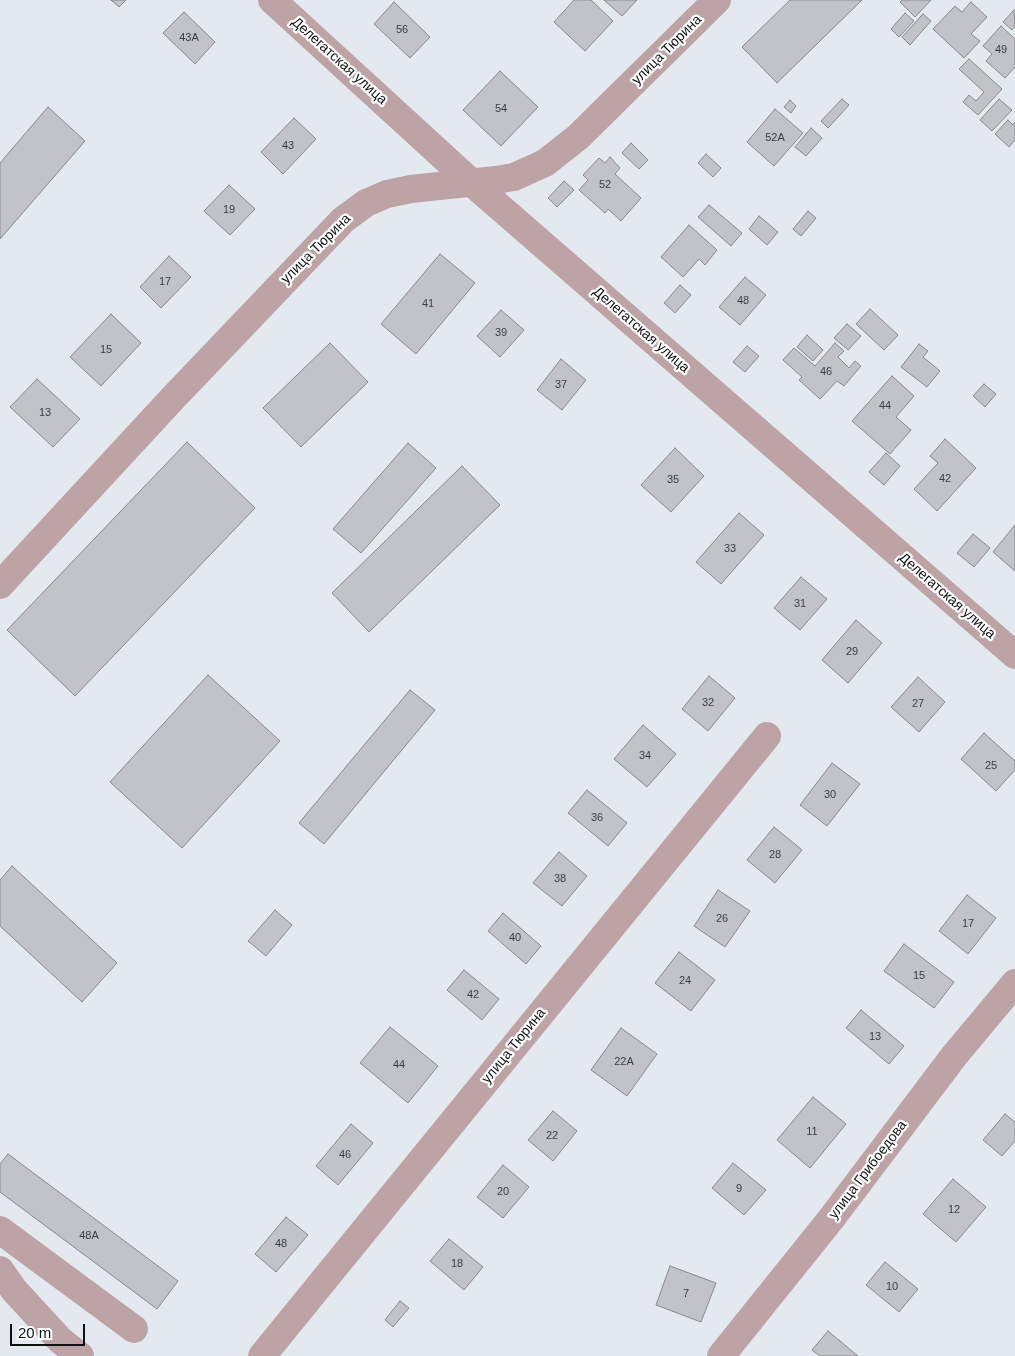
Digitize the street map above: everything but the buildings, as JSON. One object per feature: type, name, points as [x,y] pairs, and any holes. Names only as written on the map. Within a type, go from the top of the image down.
[{"type":"street","name":"Делегатская улица","points":[[272,0],[472,183],[1015,655]]},
{"type":"street","name":"улица Тюрина","points":[[0,586],[172,399],[343,220],[366,203],[387,194],[412,189],[496,180],[522,174],[545,163],[561,152],[717,0]]},
{"type":"street","name":"улица Тюрина","points":[[262,1356],[766,736]]},
{"type":"street","name":"улица Грибоедова","points":[[721,1356],[831,1219],[954,1056],[1015,983]]},
{"type":"street","points":[[0,1230],[134,1329]]},
{"type":"street","points":[[0,1270],[14,1290],[60,1340],[80,1356]]}]
